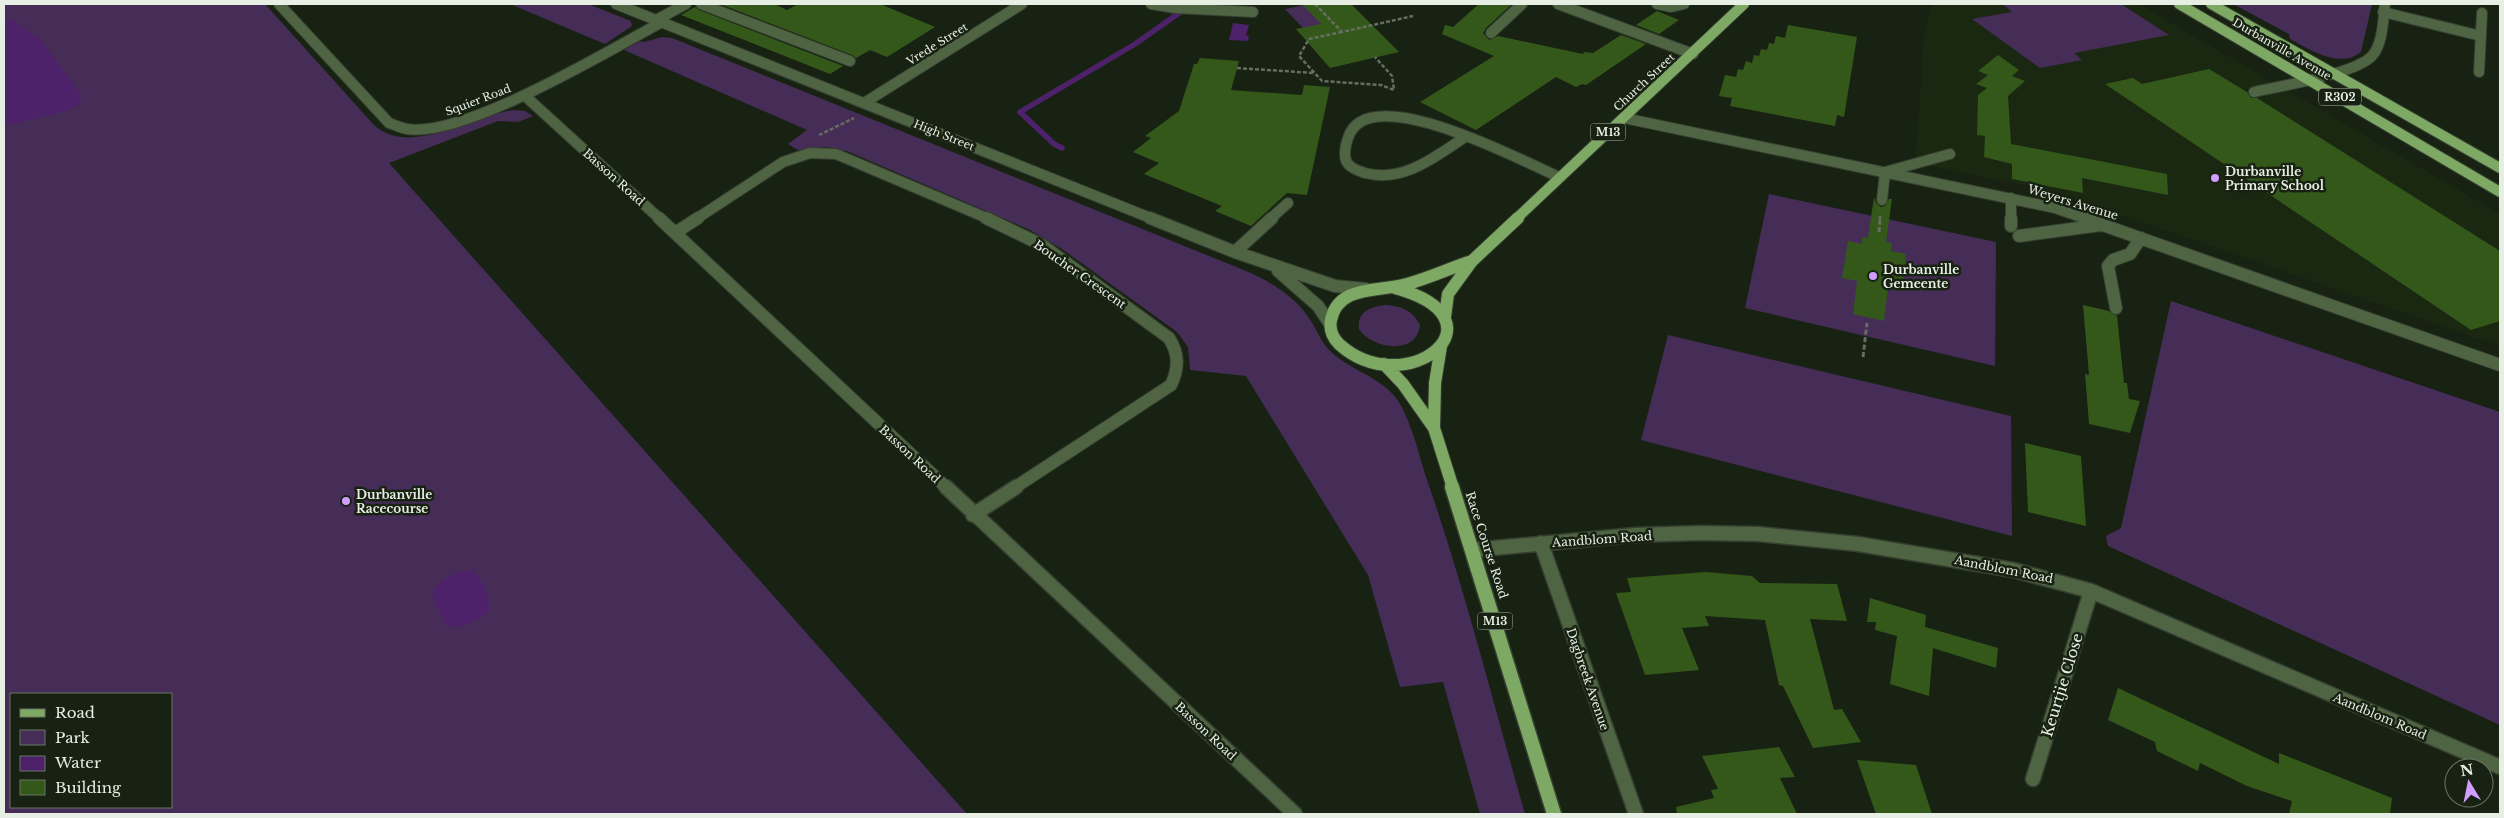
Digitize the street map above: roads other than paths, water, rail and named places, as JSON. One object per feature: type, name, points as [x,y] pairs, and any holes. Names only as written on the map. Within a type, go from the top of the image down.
[{"type":"main road","name":"Church Street","points":[[1445,317],[1448,294],[1472,261],[1744,4]]},
{"type":"main road","name":"Durbanville Avenue","points":[[2179,4],[2500,192]]},
{"type":"main road","name":"Durbanville Avenue","points":[[2210,4],[2334,72],[2500,168]]},
{"type":"main road","name":"Church Street","points":[[1395,288],[1472,261]]},
{"type":"main road","name":"M13","points":[[1330,324],[1332,312],[1340,302],[1352,294],[1366,289],[1395,288],[1425,298],[1437,306],[1445,317]]},
{"type":"main road","name":"Race Course Road","points":[[1434,428],[1435,383],[1441,346],[1447,332],[1445,317]]},
{"type":"main road","points":[[1330,324],[1334,338],[1344,350],[1360,359],[1384,364],[1402,364],[1419,361],[1441,346]]},
{"type":"main road","name":"Race Course Road","points":[[1384,364],[1403,384],[1434,428],[1554,814]]},
{"type":"street","name":"Squier Road","points":[[279,4],[389,123],[396,127],[425,129],[453,124],[524,96],[686,4]]},
{"type":"street","name":"High Street","points":[[616,4],[1235,252],[1335,286],[1366,289]]},
{"type":"street","points":[[701,4],[850,61]]},
{"type":"street","name":"Vrede Street","points":[[864,103],[1022,4]]},
{"type":"street","points":[[1151,4],[1175,8],[1253,12]]},
{"type":"street","points":[[1491,33],[1522,4]]},
{"type":"street","points":[[1558,4],[1693,54]]},
{"type":"street","points":[[1657,4],[1671,7],[1684,4]]},
{"type":"street","points":[[2254,92],[2358,65],[2372,56],[2377,47],[2384,8],[2481,36]]},
{"type":"street","points":[[2479,72],[2482,13]]},
{"type":"street","name":"Basson Road","points":[[524,96],[675,233],[1295,814]]},
{"type":"street","points":[[1465,136],[1426,163],[1402,174],[1385,176],[1359,171],[1350,166],[1346,158],[1348,131],[1355,124],[1367,119],[1401,118],[1419,120],[1465,136],[1560,177]]},
{"type":"street","name":"Weyers Avenue","points":[[1624,118],[2055,208],[2500,366]]},
{"type":"street","name":"Boucher Crescent","points":[[675,233],[783,162],[810,153],[836,154],[991,220],[1042,245],[1168,338],[1178,356],[1178,366],[1171,385],[974,515]]},
{"type":"street","points":[[1882,200],[1885,172],[1950,154]]},
{"type":"street","points":[[2010,226],[2011,198]]},
{"type":"street","points":[[1235,252],[1288,204]]},
{"type":"street","points":[[2019,236],[2104,224]]},
{"type":"street","points":[[2116,308],[2108,266],[2113,260],[2130,254],[2141,238]]},
{"type":"street","name":"High Street","points":[[1272,266],[1318,306],[1330,324]]},
{"type":"street","name":"Aandblom Road","points":[[1472,550],[1686,533],[1732,533],[1811,537],[2025,571],[2057,579],[2091,592],[2500,767]]},
{"type":"street","name":"Dagbreek Avenue","points":[[1541,544],[1636,814]]},
{"type":"street","name":"Keurtjie Close","points":[[2033,779],[2091,592]]},
{"type":"water","points":[[11,19],[40,39],[82,96],[78,105],[66,111],[4,126],[4,20]]},
{"type":"water","points":[[1233,23],[1249,25],[1246,35],[1249,36],[1248,41],[1229,40]]},
{"type":"water","points":[[472,570],[485,588],[489,611],[469,623],[452,627],[446,626],[432,594],[439,584],[448,577]]},
{"type":"waterway","points":[[1062,148],[1054,144],[1020,112],[1135,44],[1192,4]]},
{"type":"place","name":"Durbanville Primary School","points":[[2215,178]]},
{"type":"place","name":"Durbanville Gemeente","points":[[1873,276]]},
{"type":"place","name":"Durbanville Racecourse","points":[[346,501]]}]
